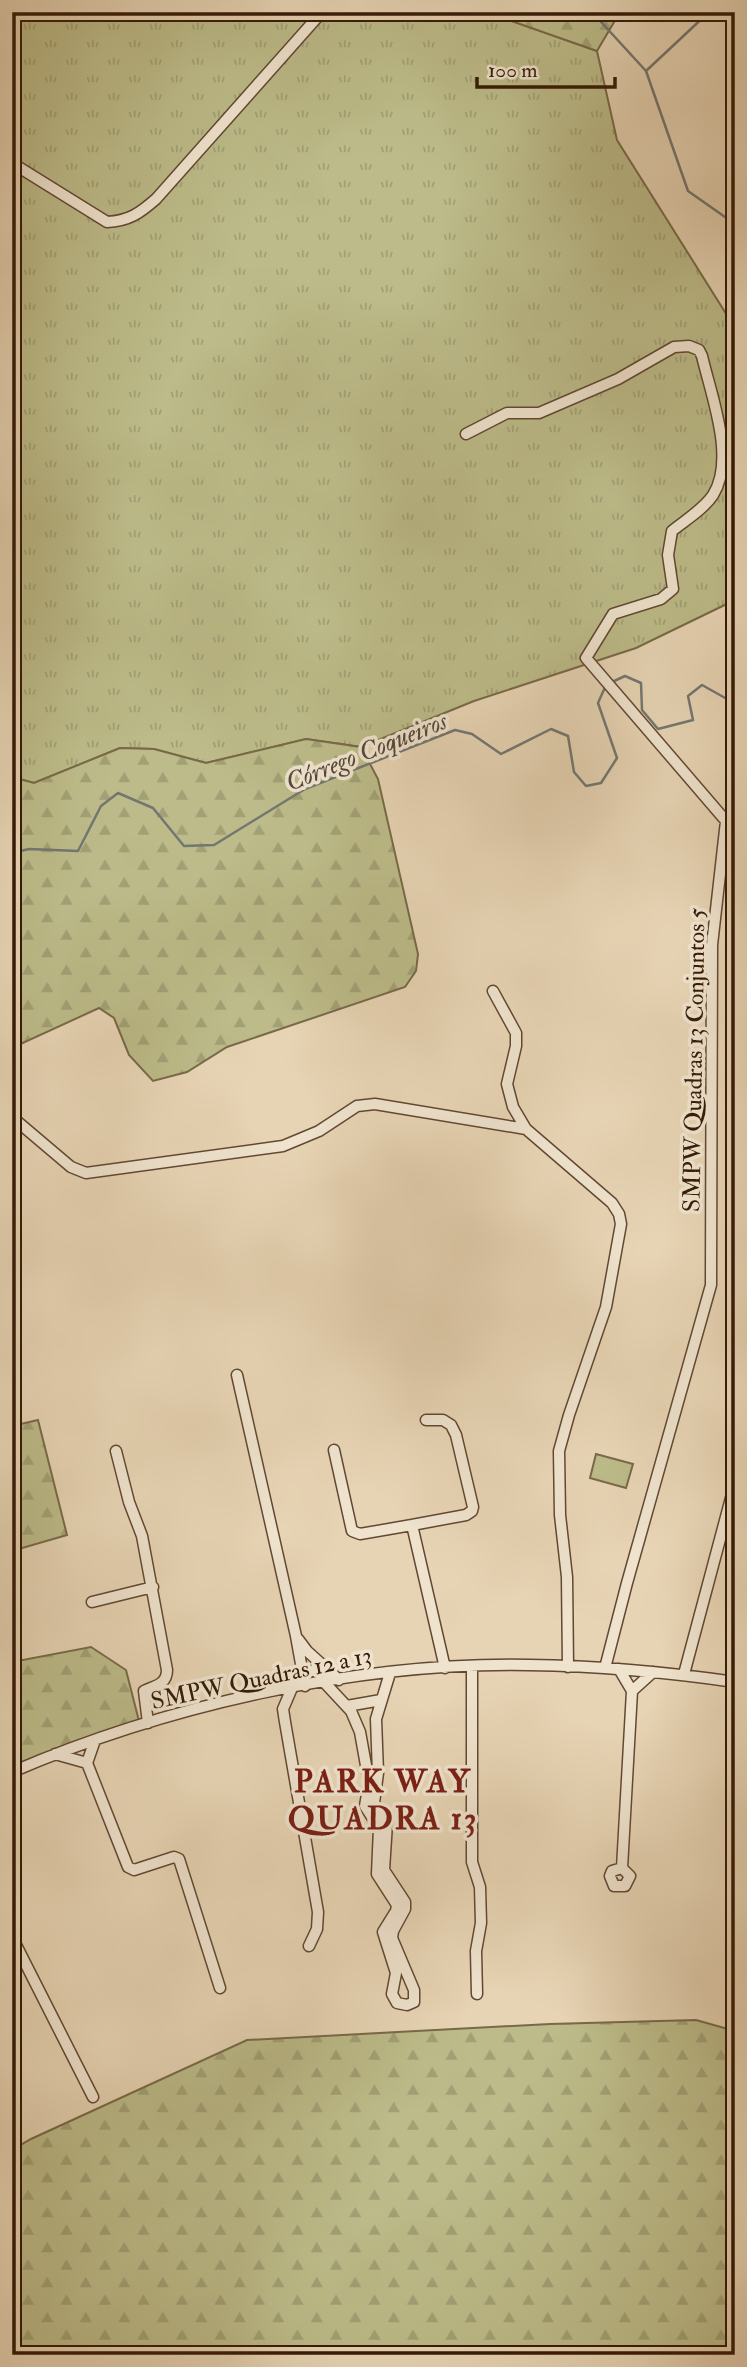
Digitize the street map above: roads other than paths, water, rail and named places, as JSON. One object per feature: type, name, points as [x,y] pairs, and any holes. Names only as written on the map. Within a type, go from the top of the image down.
[{"type":"street","points":[[12,163],[107,222],[123,222],[140,213],[156,199],[322,12]]},
{"type":"street","name":"SMPW Quadras 13 Conjuntos 5","points":[[466,434],[507,413],[539,413],[618,379],[674,347],[689,346],[699,350],[722,444],[723,469],[712,496],[671,531],[668,555],[673,589],[661,599],[613,614],[586,658],[726,821],[712,945],[712,1272],[709,1297],[634,1556],[605,1668]]},
{"type":"street","points":[[493,991],[516,1033],[516,1046],[507,1084],[513,1107],[526,1129],[612,1203],[620,1219],[606,1307],[559,1451],[560,1515],[568,1577],[568,1667]]},
{"type":"street","points":[[12,1117],[71,1167],[82,1173],[283,1146],[319,1131],[362,1104],[526,1129]]},
{"type":"street","points":[[237,1375],[305,1686]]},
{"type":"street","points":[[334,1450],[352,1531],[360,1534],[466,1515],[473,1507],[455,1430],[443,1420],[426,1420]]},
{"type":"street","points":[[116,1451],[129,1502],[142,1536],[167,1674],[162,1684],[144,1691],[148,1723]]},
{"type":"street","points":[[684,1674],[735,1483]]},
{"type":"street","points":[[412,1525],[445,1668]]},
{"type":"street","points":[[92,1602],[153,1587]]},
{"type":"street","points":[[296,1636],[318,1661],[339,1679]]},
{"type":"street","points":[[302,1669],[306,1660],[318,1661]]},
{"type":"street","name":"SMPW Quadras 12 a 13","points":[[12,1772],[95,1740],[202,1707],[339,1679],[472,1666],[528,1665],[684,1674],[735,1682]]},
{"type":"street","points":[[472,1666],[472,1862],[480,1887],[481,1923],[476,1945],[477,1994]]},
{"type":"street","points":[[618,1669],[632,1691],[622,1868]]},
{"type":"street","points":[[632,1691],[653,1672]]},
{"type":"street","points":[[324,1682],[347,1706],[358,1725],[369,1787],[365,1806],[379,1828],[377,1874],[397,1905],[383,1930],[397,1973],[392,1994],[397,2003],[407,2006],[414,2002],[415,1994],[392,1937],[405,1909],[405,1902],[384,1870],[387,1823],[374,1803],[378,1773],[375,1727],[390,1673]]},
{"type":"street","points":[[292,1688],[283,1709],[318,1912],[317,1929],[309,1946]]},
{"type":"street","points":[[266,1694],[283,1709]]},
{"type":"street","points":[[347,1706],[381,1700]]},
{"type":"street","points":[[95,1740],[87,1763],[128,1867],[138,1870],[174,1857],[179,1859],[220,1988]]},
{"type":"street","points":[[55,1754],[87,1763]]},
{"type":"street","points":[[12,1937],[93,2097]]},
{"type":"waterway","points":[[592,12],[646,71],[688,191],[735,224]]},
{"type":"waterway","points":[[646,71],[709,12]]},
{"type":"waterway","name":"Córrego Coqueiros","points":[[612,682],[625,676],[641,683],[642,710],[658,729],[693,720],[688,696],[702,685],[727,699],[735,699]]},
{"type":"waterway","name":"Córrego Coqueiros","points":[[12,853],[29,849],[78,851],[101,806],[118,793],[153,808],[184,846],[214,845],[305,789],[455,730],[472,734],[501,754],[551,729],[568,736],[574,772],[586,786],[601,783],[617,758],[598,703],[606,685]]},
{"type":"district","name":"PARK WAY QUADRA 13","points":[[383,1800]]}]
